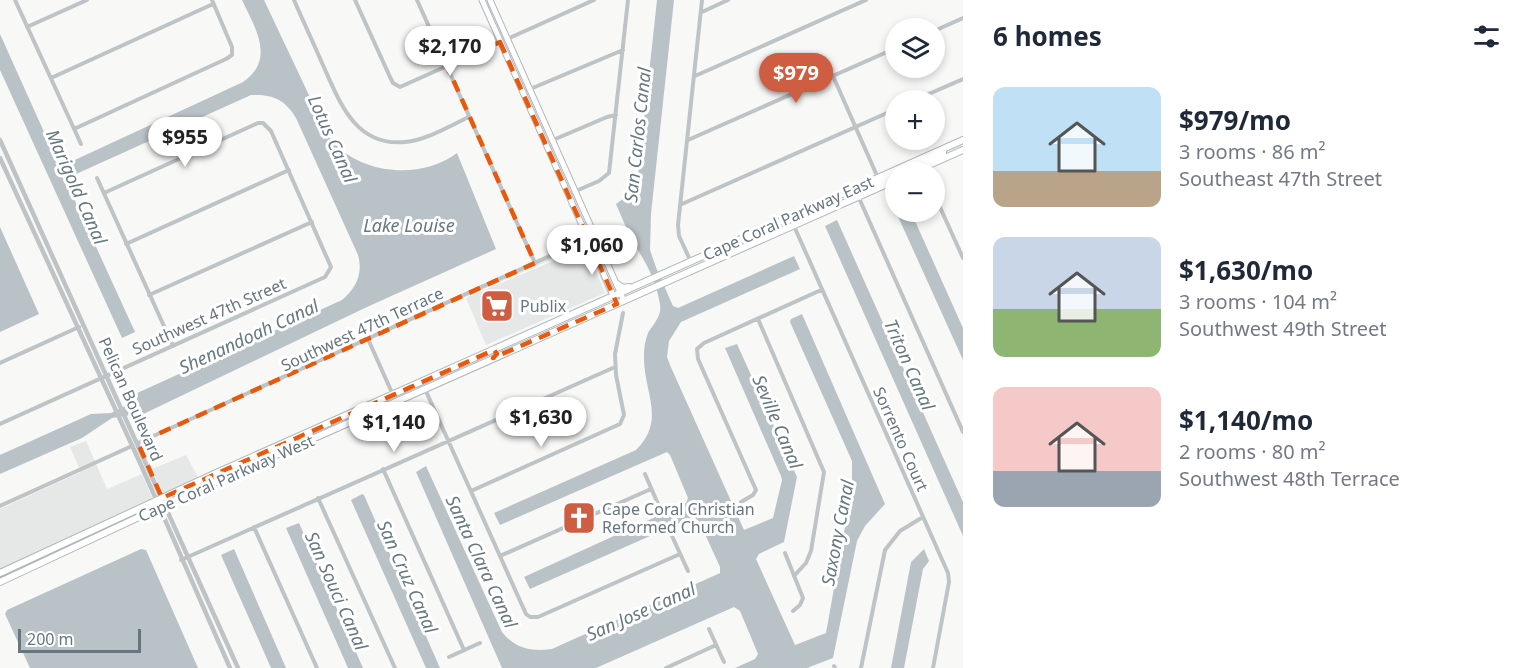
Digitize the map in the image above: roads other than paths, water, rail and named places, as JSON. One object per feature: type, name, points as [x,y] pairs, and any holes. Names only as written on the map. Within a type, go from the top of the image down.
[{"type":"main road","points":[[482,0],[589,239],[621,303]]},
{"type":"main road","points":[[490,0],[596,235],[616,284],[617,295]]},
{"type":"main road","name":"Cape Coral Parkway East","points":[[945,148],[963,140]]},
{"type":"main road","name":"Cape Coral Parkway East","points":[[917,162],[941,150]]},
{"type":"main road","points":[[927,162],[943,154],[943,150]]},
{"type":"main road","points":[[940,162],[963,150]]},
{"type":"main road","name":"Cape Coral Parkway East","points":[[650,279],[885,176]]},
{"type":"main road","points":[[859,197],[861,191],[885,178]]},
{"type":"main road","name":"Cape Coral Parkway East","points":[[621,303],[885,185]]},
{"type":"main road","points":[[794,226],[798,218],[823,207],[831,199]]},
{"type":"main road","points":[[757,242],[756,238],[781,226],[789,218]]},
{"type":"main road","points":[[616,284],[623,288],[650,279]]},
{"type":"main road","points":[[617,295],[650,279]]},
{"type":"main road","name":"Cape Coral Parkway West","points":[[0,575],[7,574],[15,566],[159,499],[617,295]]},
{"type":"main road","name":"Cape Coral Parkway West","points":[[0,582],[425,388],[621,303]]},
{"type":"main road","points":[[493,358],[500,352],[531,338],[536,331]]},
{"type":"main road","points":[[425,388],[429,383],[463,367],[467,362]]},
{"type":"main road","points":[[351,422],[356,416],[390,400],[393,395]]},
{"type":"street","points":[[15,0],[81,144]]},
{"type":"street","points":[[27,27],[87,0]]},
{"type":"street","points":[[294,0],[344,110],[357,126],[379,139],[397,142],[418,140],[469,117]]},
{"type":"street","points":[[355,0],[390,77],[397,86],[404,86],[594,0]]},
{"type":"street","points":[[417,0],[535,263]]},
{"type":"street","points":[[569,194],[607,176],[610,168],[628,0]]},
{"type":"street","points":[[691,262],[679,232],[702,0]]},
{"type":"street","points":[[701,12],[728,0]]},
{"type":"street","points":[[694,76],[866,0]]},
{"type":"street","points":[[51,78],[212,2],[232,47],[232,55],[74,129]]},
{"type":"street","points":[[945,25],[963,18]]},
{"type":"street","points":[[523,92],[623,50]]},
{"type":"street","points":[[687,140],[885,53]]},
{"type":"street","points":[[833,76],[878,178]]},
{"type":"street","points":[[938,90],[963,79]]},
{"type":"street","points":[[681,204],[885,114]]},
{"type":"street","points":[[546,143],[616,115]]},
{"type":"street","points":[[104,193],[258,123],[263,123],[271,131],[289,170],[312,222],[150,295]]},
{"type":"street","name":"Pelican Boulevard","points":[[0,140],[84,326],[104,377]]},
{"type":"street","points":[[1,161],[8,158]]},
{"type":"street","name":"Pelican Boulevard","points":[[1,161],[78,328],[116,403],[132,446],[159,499]]},
{"type":"street","points":[[126,244],[289,170]]},
{"type":"street","points":[[97,178],[173,346]]},
{"type":"street","points":[[859,197],[963,432]]},
{"type":"street","points":[[945,218],[963,258]]},
{"type":"street","name":"Southwest 47th Street","points":[[0,424],[293,292],[329,273],[330,263],[312,222]]},
{"type":"street","name":"Sorrento Court","points":[[794,226],[949,578],[933,668]]},
{"type":"street","name":"Southwest 47th Terrace","points":[[138,443],[596,235]]},
{"type":"street","points":[[741,502],[756,490],[696,354],[697,349],[704,343],[822,290]]},
{"type":"street","points":[[471,491],[616,427],[623,419],[615,367],[616,342],[624,313]]},
{"type":"street","points":[[758,319],[824,472],[810,555],[794,576]]},
{"type":"street","points":[[0,363],[84,326]]},
{"type":"street","points":[[368,339],[393,395]]},
{"type":"street","points":[[182,560],[615,367]]},
{"type":"street","points":[[425,388],[526,614],[530,617],[538,617],[680,554]]},
{"type":"street","points":[[124,424],[131,438],[138,443]]},
{"type":"street","name":"Pelican Boulevard","points":[[124,424],[138,443],[182,560],[230,668]]},
{"type":"street","points":[[0,506],[132,446]]},
{"type":"street","points":[[383,469],[464,650]]},
{"type":"street","points":[[645,474],[658,504]]},
{"type":"street","points":[[500,556],[651,489]]},
{"type":"street","points":[[318,498],[395,668]]},
{"type":"street","name":"Pelican Boulevard","points":[[162,507],[189,556],[238,668]]},
{"type":"street","points":[[861,668],[885,550],[900,531],[922,517]]},
{"type":"street","points":[[254,527],[317,668]]},
{"type":"street","points":[[672,536],[688,571]]},
{"type":"street","points":[[784,553],[803,598],[794,611]]},
{"type":"street","points":[[709,629],[724,662]]},
{"type":"street","points":[[449,657],[480,643]]},
{"type":"street","points":[[666,668],[717,645]]},
{"type":"water","name":"Lake Louise","points":[[242,0],[264,0],[325,129],[334,143],[348,155],[379,168],[412,170],[428,167],[457,153],[496,249],[367,307],[135,418],[131,415],[112,418],[82,438],[0,474],[0,455],[91,414],[111,413],[127,405],[124,399],[342,300],[355,285],[360,268],[358,255],[296,118],[287,106],[277,99],[251,95],[65,179],[135,332],[122,338],[0,70],[0,34],[58,163],[64,165],[243,82],[253,73],[259,63],[260,43]]},
{"type":"water","name":"San Jose Canal","points":[[657,0],[674,0],[651,214],[650,250],[673,306],[678,308],[794,256],[800,269],[681,322],[669,341],[667,357],[744,530],[773,518],[782,480],[725,348],[737,344],[797,477],[784,542],[759,554],[756,559],[795,645],[826,633],[852,488],[852,461],[790,322],[791,319],[802,314],[885,504],[865,526],[857,541],[833,658],[807,668],[735,668],[755,659],[758,654],[740,611],[734,607],[596,668],[502,668],[416,472],[426,466],[502,632],[518,646],[538,650],[552,649],[720,573],[720,567],[699,521],[693,517],[530,589],[524,577],[686,503],[688,498],[667,452],[500,525],[494,513],[636,450],[645,439],[650,427],[652,416],[644,349],[648,333],[658,316],[660,305],[652,278],[616,204],[631,193],[638,175]]},
{"type":"water","points":[[837,220],[963,502],[963,536],[825,226]]},
{"type":"water","points":[[901,222],[915,222],[963,328],[963,360]]},
{"type":"water","points":[[0,227],[39,314],[0,332]]},
{"type":"water","points":[[362,494],[440,668],[426,668],[351,500]]},
{"type":"water","points":[[299,523],[363,668],[348,668],[286,528]]},
{"type":"water","points":[[141,549],[146,550],[198,668],[30,668],[5,614],[7,610]]},
{"type":"water","points":[[234,549],[286,668],[271,668],[221,555]]},
{"type":"water","points":[[924,549],[929,561],[923,569],[904,668],[891,668],[911,562]]},
{"type":"place","name":"Publix","points":[[497,306]]},
{"type":"place","name":"Cape Coral Christian Reformed Church","points":[[579,518]]},
{"type":"water label","name":"San Carlos Canal","points":[[638,135]]},
{"type":"water label","name":"Lotus Canal","points":[[332,139]]},
{"type":"water label","name":"Marigold Canal","points":[[76,187]]},
{"type":"water label","name":"Shenandoah Canal","points":[[249,337]]},
{"type":"water label","name":"Triton Canal","points":[[909,365]]},
{"type":"water label","name":"Seville Canal","points":[[777,422]]},
{"type":"water label","name":"Saxony Canal","points":[[838,533]]},
{"type":"water label","name":"Santa Clara Canal","points":[[481,562]]},
{"type":"water label","name":"San Cruz Canal","points":[[407,577]]},
{"type":"water label","name":"San Souci Canal","points":[[336,591]]}]
